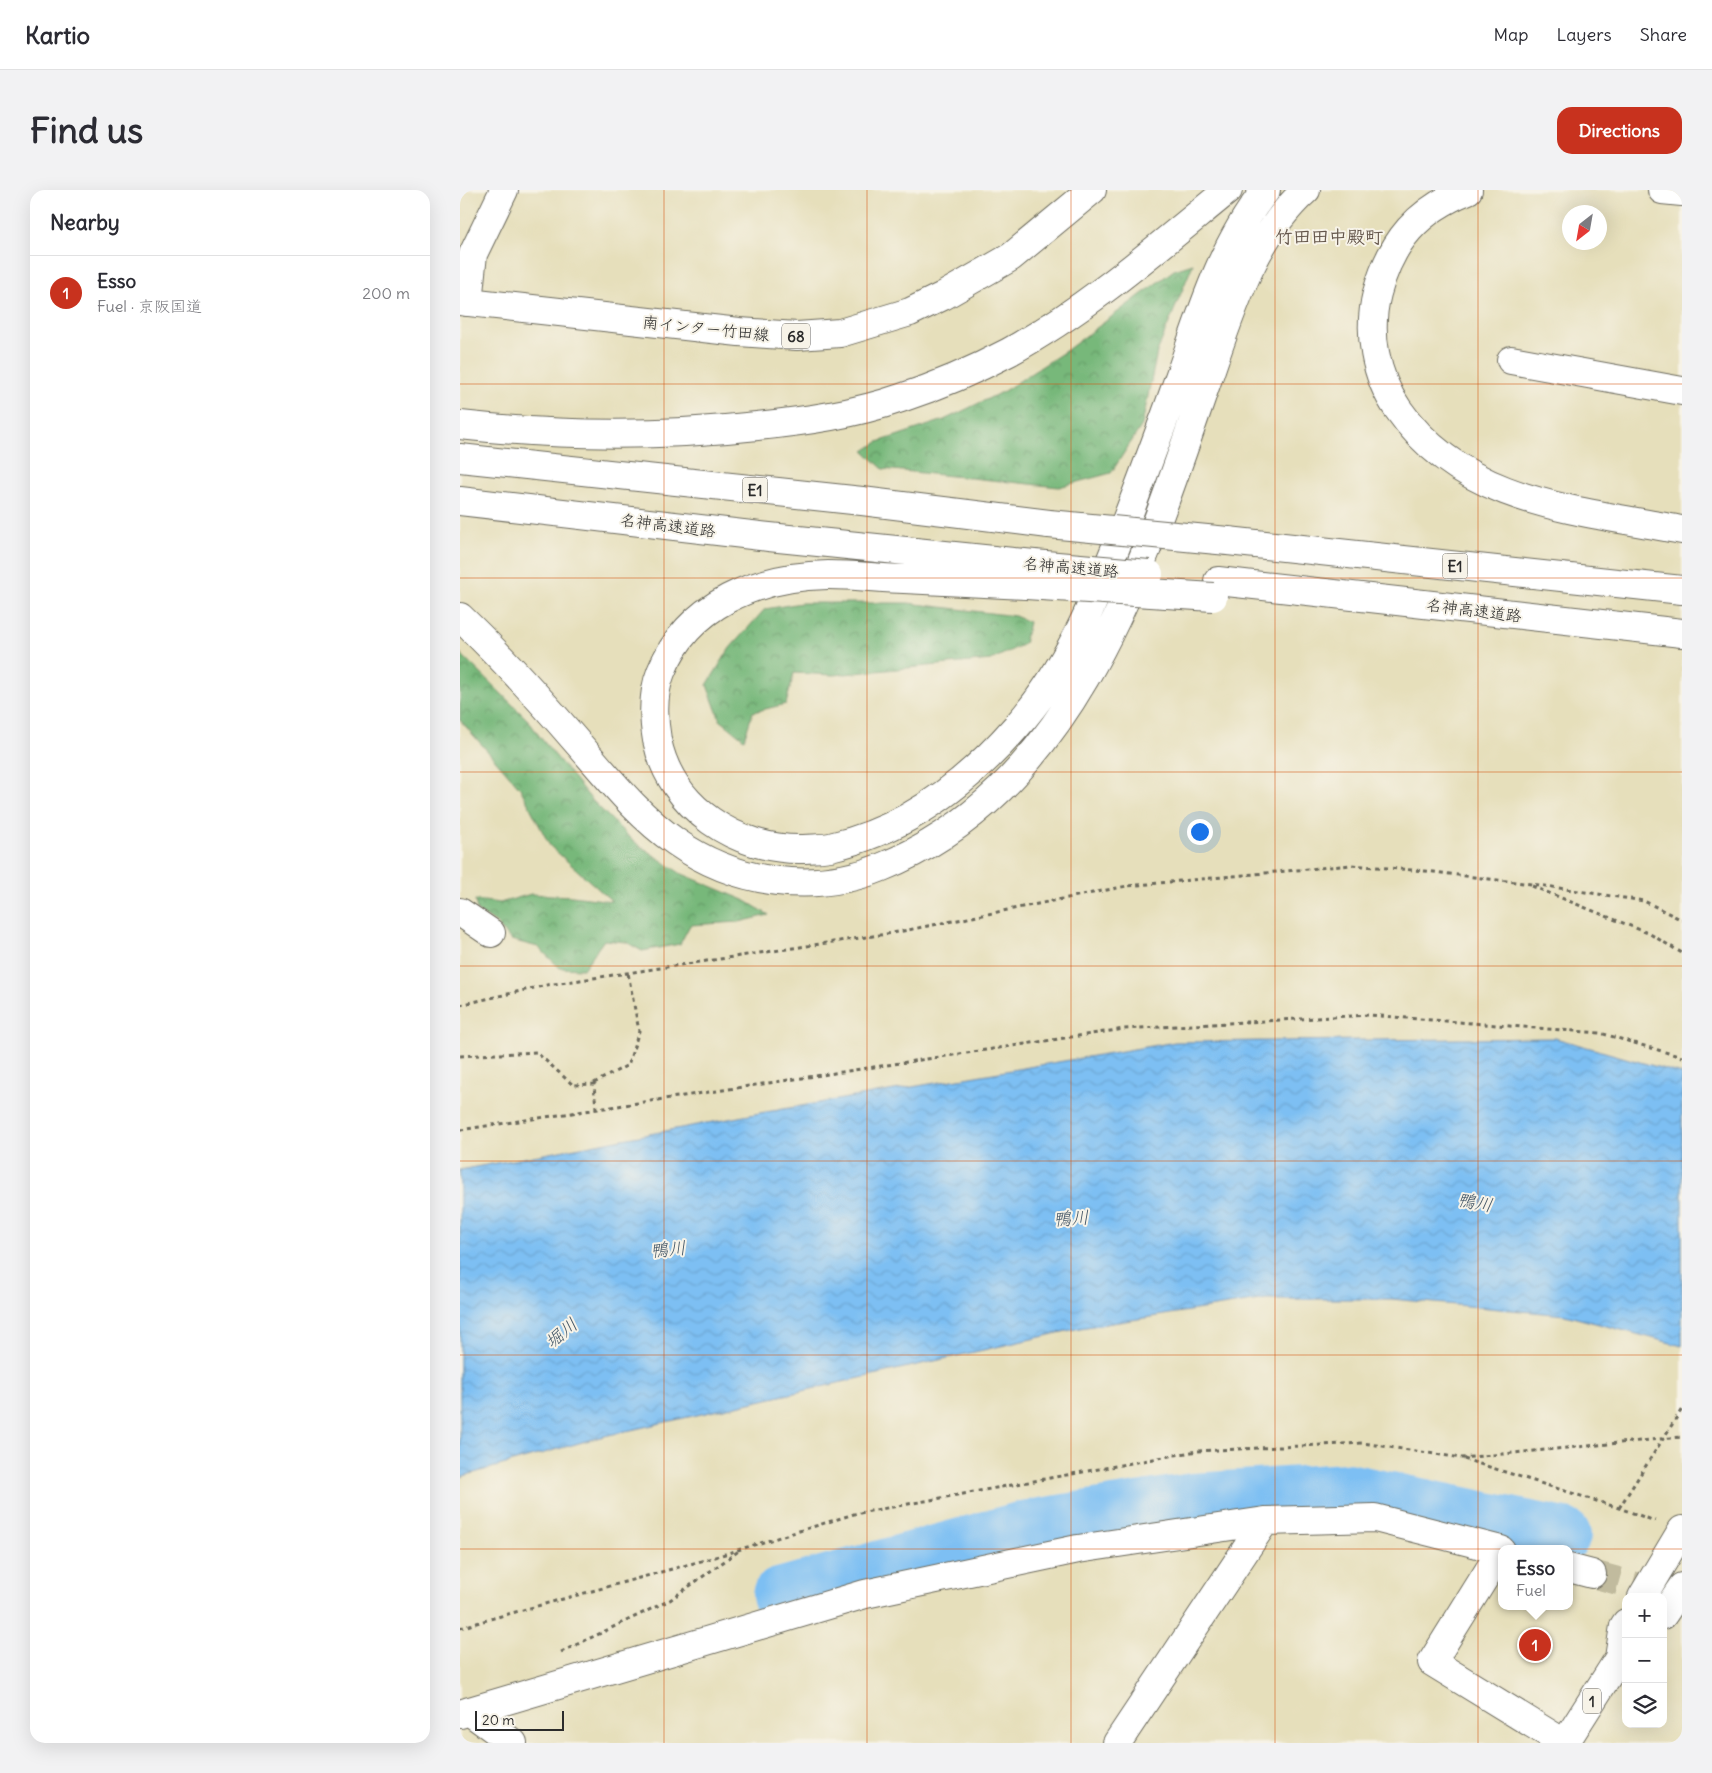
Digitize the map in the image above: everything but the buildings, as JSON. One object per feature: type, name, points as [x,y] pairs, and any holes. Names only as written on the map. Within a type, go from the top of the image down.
[{"type":"main road","points":[[464,302],[473,254],[504,190]]},
{"type":"main road","name":"南インター竹田線","points":[[464,302],[739,332],[797,336],[840,333],[910,312],[943,296],[1011,257],[1092,190]]},
{"type":"main road","points":[[460,425],[555,434],[706,432],[778,424],[842,414],[900,399],[957,377],[1000,356],[1062,320],[1117,280],[1228,190]]},
{"type":"main road","points":[[1030,574],[828,575],[787,578],[759,584],[734,595],[708,611],[687,629],[671,651],[660,675],[654,700],[655,727],[660,754],[671,779],[689,803],[707,820],[732,834],[758,844],[791,849],[829,848],[870,836],[913,816],[949,791],[985,760],[1017,727],[1044,693],[1066,657],[1086,618],[1143,478],[1217,274],[1233,239],[1258,199],[1266,190]]},
{"type":"main road","points":[[460,617],[500,655],[622,794],[648,820],[676,842],[704,859],[737,873],[774,882],[806,883],[841,879],[873,871],[906,857],[938,840],[969,817],[1004,785],[1060,719],[1086,678],[1120,614],[1167,497],[1224,331],[1242,288],[1258,253],[1276,223],[1306,190]]},
{"type":"main road","points":[[1468,190],[1430,210],[1412,226],[1395,249],[1382,274],[1375,301],[1373,326],[1374,352],[1380,375],[1390,397],[1406,420],[1428,444],[1451,463],[1481,482],[1512,494],[1547,504],[1682,530]]},
{"type":"main road","points":[[1662,190],[1682,192]]},
{"type":"main road","points":[[1511,360],[1682,391]]},
{"type":"main road","name":"E1","points":[[460,458],[862,501],[1049,524],[1228,541],[1682,590]]},
{"type":"main road","name":"名神高速道路","points":[[460,501],[768,537],[1030,574],[1513,614],[1682,633]]},
{"type":"main road","points":[[460,912],[491,933]]},
{"type":"main road","points":[[464,1713],[865,1594],[1078,1549],[1266,1521],[1375,1518],[1498,1550]]},
{"type":"main road","points":[[1117,1743],[1266,1521]]},
{"type":"main road","points":[[1644,1593],[1673,1527]]},
{"type":"main road","points":[[1498,1556],[1432,1662],[1564,1743]]},
{"type":"main road","points":[[1667,1609],[1682,1587]]},
{"type":"main road","name":"1","points":[[1564,1743],[1622,1656]]},
{"type":"main road","points":[[464,1713],[513,1743]]},
{"type":"path","points":[[460,1005],[547,984],[893,933],[1128,886],[1351,866],[1425,871],[1527,883],[1644,901],[1682,920]]},
{"type":"path","points":[[1527,883],[1650,934],[1682,953]]},
{"type":"path","points":[[460,1056],[536,1052],[573,1085],[594,1084],[628,1065],[640,1031],[628,972]]},
{"type":"path","points":[[460,1130],[1124,1029],[1368,1015],[1600,1033],[1682,1057]]},
{"type":"path","points":[[594,1084],[596,1109]]},
{"type":"path","points":[[1619,1508],[1682,1409]]},
{"type":"path","points":[[1461,1458],[1682,1437]]},
{"type":"path","points":[[460,1628],[742,1548],[854,1514],[1197,1451],[1364,1443],[1461,1458],[1673,1527]]},
{"type":"path","points":[[557,1654],[670,1600],[742,1548]]},
{"type":"green space","points":[[1193,264],[1157,352],[1142,425],[1111,473],[1059,487],[883,469],[864,451],[878,442],[944,420],[1004,391],[1067,350],[1174,270]]},
{"type":"green space","points":[[801,603],[908,603],[1015,616],[1029,622],[1024,644],[991,660],[834,675],[794,673],[786,704],[753,712],[744,739],[720,720],[707,685],[730,648],[765,609]]},
{"type":"green space","points":[[460,653],[528,720],[591,799],[633,841],[680,873],[744,900],[769,915],[739,922],[690,925],[680,944],[642,951],[626,942],[604,940],[583,969],[560,968],[538,947],[511,940],[496,923],[477,911],[475,900],[500,903],[531,894],[572,896],[612,901],[550,846],[520,788],[460,720]]},
{"type":"water","points":[[1555,1038],[1682,1074],[1682,1346],[1565,1315],[1391,1299],[1266,1299],[1080,1328],[600,1437],[460,1477],[460,1170],[760,1113],[1175,1042]]},
{"type":"waterway","points":[[779,1595],[1023,1528],[1193,1500],[1347,1490],[1564,1535]]},
{"type":"tunnel","points":[[1592,1574],[1669,1595]]},
{"type":"place","name":"Esso","points":[[1535,1645]]},
{"type":"district","name":"竹田田中殿町","points":[[1329,236]]},
{"type":"water label","name":"鴨川","points":[[1475,1202]]},
{"type":"water label","name":"鴨川","points":[[1071,1218]]},
{"type":"water label","name":"鴨川","points":[[668,1249]]},
{"type":"water label","name":"堀川","points":[[561,1333]]}]
